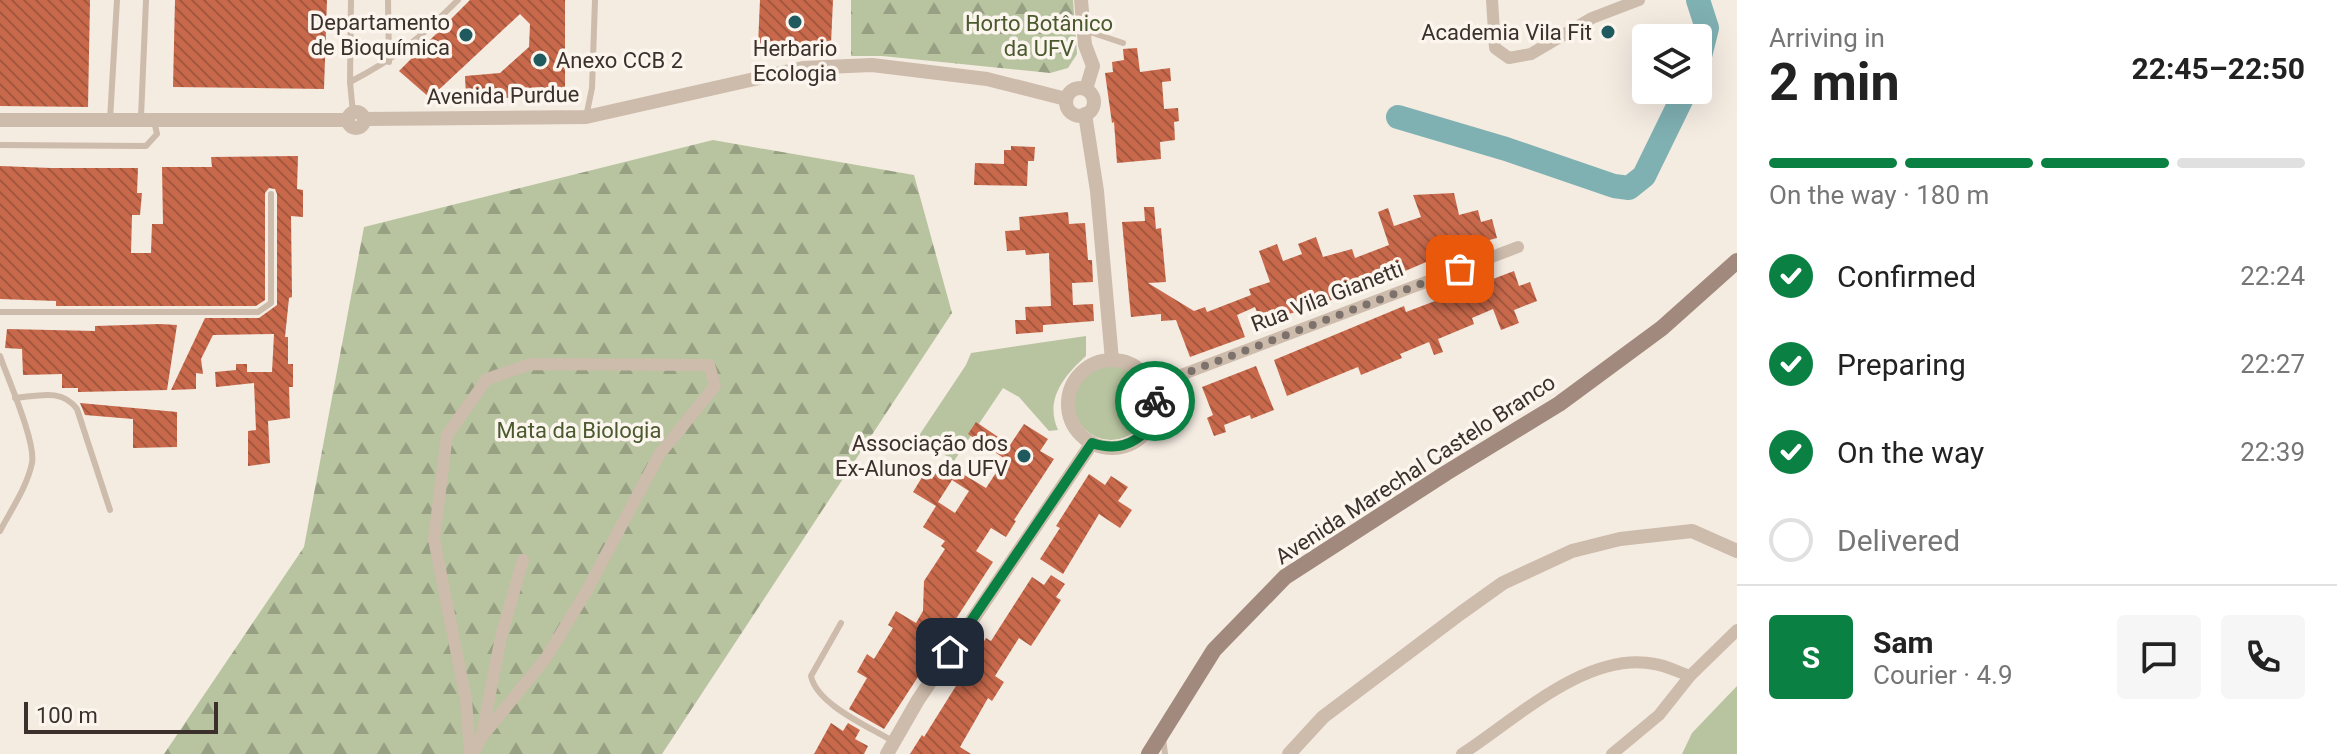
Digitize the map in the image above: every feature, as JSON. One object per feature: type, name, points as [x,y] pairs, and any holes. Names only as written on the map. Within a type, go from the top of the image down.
[{"type":"main road","name":"Avenida Marechal Castelo Branco","points":[[1155,753],[1162,731],[1214,650],[1285,577],[1559,404],[1662,328],[1737,261]]},
{"type":"street","points":[[1081,0],[1085,45],[1093,66],[1086,89]]},
{"type":"street","points":[[1492,0],[1495,48],[1509,58],[1531,54],[1592,18],[1639,0]]},
{"type":"street","points":[[1592,18],[1610,0]]},
{"type":"street","name":"Avenida Purdue","points":[[0,120],[586,117],[803,68],[872,65],[987,79],[1066,99]]},
{"type":"street","points":[[1074,89],[1086,89],[1094,100],[1091,109],[1085,114],[1072,113],[1066,99],[1074,89]]},
{"type":"street","points":[[1085,114],[1097,191],[1112,360]]},
{"type":"street","name":"Rua Vila Gianetti","points":[[1152,386],[1518,247]]},
{"type":"street","points":[[1112,360],[1128,363],[1138,369],[1152,386],[1155,412],[1142,436],[1131,443],[1105,447],[1092,443],[1081,436],[1072,424],[1068,397],[1081,372],[1093,365],[1112,360]]},
{"type":"street","points":[[531,364],[709,365],[715,386],[659,455],[586,592],[546,658],[481,738],[472,754],[466,700],[434,539],[447,435],[487,379],[531,364]]},
{"type":"street","points":[[890,748],[918,700],[1092,443]]},
{"type":"street","points":[[1289,754],[1323,717],[1461,613],[1503,583],[1572,551],[1620,539],[1692,531],[1737,551]]},
{"type":"street","points":[[481,738],[501,637],[523,560]]},
{"type":"street","points":[[1612,754],[1659,715],[1690,676],[1737,630]]},
{"type":"street","points":[[1462,754],[1586,672],[1630,663],[1652,663],[1690,676]]},
{"type":"lane","points":[[110,121],[117,0]]},
{"type":"lane","points":[[0,145],[146,146],[157,134],[148,121],[146,0]]},
{"type":"lane","points":[[351,0],[350,82],[355,117]]},
{"type":"lane","points":[[388,0],[389,62]]},
{"type":"lane","points":[[350,82],[389,62],[422,36],[458,0]]},
{"type":"lane","points":[[586,117],[592,88],[595,0]]},
{"type":"lane","points":[[1084,30],[1123,43]]},
{"type":"lane","points":[[0,312],[258,312],[271,303],[271,194]]},
{"type":"lane","points":[[0,356],[31,443],[33,460],[0,531]]},
{"type":"lane","points":[[15,398],[58,395],[72,402],[110,510]]},
{"type":"lane","points":[[841,623],[811,676],[813,685],[831,704],[890,748]]},
{"type":"green space","name":"Horto Botânico da UFV","points":[[851,0],[1073,0],[1077,54],[1068,68],[1050,73],[882,56],[851,56]]},
{"type":"green space","name":"Mata da Biologia","points":[[713,140],[914,175],[952,313],[662,754],[164,754],[304,547],[364,227]]},
{"type":"green space","points":[[1086,336],[1086,356],[1064,380],[1055,398],[1054,419],[1058,430],[1049,431],[1019,397],[1003,388],[954,461],[918,437],[971,353]]},
{"type":"green space","points":[[1111,366],[1132,372],[1142,382],[1148,403],[1142,424],[1132,434],[1111,440],[1090,434],[1080,424],[1074,403],[1080,382],[1090,372]]},
{"type":"green space","points":[[1737,686],[1737,754],[1682,754],[1692,733]]},
{"type":"building","points":[[0,0],[90,0],[88,107],[0,106]]},
{"type":"building","points":[[175,0],[327,0],[324,89],[173,87]]},
{"type":"building","points":[[470,0],[565,0],[565,99],[466,97],[465,76],[500,73],[529,47],[530,24],[520,14],[430,98],[399,71]]},
{"type":"building","name":"Herbario Ecologia","points":[[760,0],[833,0],[831,44],[758,45]]},
{"type":"building","points":[[1137,48],[1140,72],[1170,68],[1171,81],[1162,82],[1164,109],[1178,108],[1179,121],[1174,122],[1175,140],[1160,142],[1161,159],[1117,163],[1114,122],[1105,73],[1113,72],[1112,62],[1124,60],[1123,49]]},
{"type":"building","points":[[1011,146],[1035,147],[1034,161],[1028,161],[1027,186],[974,185],[975,163],[1004,164],[1004,150],[1011,150]]},
{"type":"building","points":[[298,156],[297,189],[303,190],[303,217],[291,216],[292,297],[289,298],[285,337],[288,337],[288,364],[293,364],[293,387],[289,387],[290,418],[268,421],[270,463],[248,466],[248,431],[256,430],[254,383],[216,387],[215,372],[236,370],[236,364],[247,364],[247,372],[272,372],[274,334],[213,335],[201,359],[203,374],[196,373],[196,389],[171,390],[205,318],[259,318],[277,305],[275,189],[269,188],[265,193],[265,300],[256,306],[56,306],[56,301],[0,299],[0,166],[138,168],[137,193],[142,193],[140,215],[132,215],[131,253],[151,253],[152,224],[163,224],[162,167],[212,167],[211,157]]},
{"type":"building","points":[[1454,193],[1459,215],[1478,210],[1481,222],[1492,219],[1497,238],[1459,248],[1356,292],[1280,317],[1281,321],[1263,328],[1255,307],[1237,315],[1245,337],[1190,357],[1176,320],[1161,321],[1161,314],[1131,317],[1122,222],[1145,221],[1144,207],[1154,207],[1156,229],[1161,228],[1166,282],[1148,283],[1194,311],[1205,307],[1207,312],[1251,295],[1249,289],[1270,282],[1259,251],[1277,244],[1283,261],[1302,254],[1298,244],[1316,237],[1323,257],[1352,249],[1355,258],[1389,245],[1378,212],[1388,208],[1394,226],[1421,217],[1413,195]]},
{"type":"building","points":[[1068,212],[1069,224],[1085,223],[1088,260],[1092,260],[1093,282],[1072,283],[1073,305],[1093,304],[1094,321],[1043,325],[1043,332],[1016,334],[1015,320],[1026,320],[1025,307],[1051,306],[1049,253],[1026,255],[1025,250],[1007,251],[1005,231],[1020,230],[1019,217]]},
{"type":"building","points":[[1514,271],[1519,286],[1530,282],[1537,301],[1514,310],[1519,323],[1501,330],[1493,309],[1472,318],[1474,324],[1438,339],[1443,352],[1434,355],[1429,342],[1400,354],[1402,358],[1361,375],[1358,367],[1287,396],[1274,360],[1404,306],[1406,312]]},
{"type":"building","points":[[177,325],[167,390],[78,392],[78,388],[62,388],[62,374],[23,375],[22,349],[5,348],[7,329],[95,331],[95,326]]},
{"type":"building","points":[[1256,366],[1274,410],[1224,425],[1226,432],[1214,436],[1207,418],[1213,415],[1202,387]]},
{"type":"building","points":[[80,403],[177,412],[177,447],[133,448],[133,419],[85,415]]},
{"type":"building","points":[[976,422],[1010,445],[1024,424],[1048,439],[1040,451],[1054,459],[1006,537],[991,528],[976,551],[993,562],[884,729],[849,709],[867,678],[857,672],[867,654],[874,659],[893,628],[888,625],[896,611],[916,623],[923,611],[924,581],[945,549],[941,546],[945,541],[923,527],[936,506],[913,492],[924,474],[932,479],[943,462],[986,488],[1005,459],[968,434]],"holes":[[[952,480],[969,491],[955,513],[938,502]]]},
{"type":"building","points":[[1089,474],[1105,485],[1111,476],[1128,487],[1118,501],[1132,510],[1120,528],[1099,514],[1063,574],[1040,559],[1060,528],[1056,526]]},
{"type":"building","points":[[1051,575],[1065,584],[1056,597],[1061,600],[1031,646],[1019,638],[995,676],[1004,682],[992,701],[988,698],[960,747],[971,754],[910,754],[986,638],[991,641],[1032,577],[1044,585]]},
{"type":"building","points":[[831,723],[843,731],[848,723],[860,730],[855,739],[868,746],[864,754],[814,754]]},
{"type":"waterway","points":[[1698,0],[1706,24]]},
{"type":"waterway","points":[[1398,117],[1614,186],[1629,188],[1644,176],[1679,104]]},
{"type":"way so far","points":[[1155,401],[1152,386],[1460,269]]},
{"type":"place","name":"Herbario Ecologia","points":[[795,22]]},
{"type":"place","name":"Academia Vila Fit","points":[[1608,32]]},
{"type":"place","name":"Departamento de Bioquímica","points":[[466,35]]},
{"type":"place","name":"Anexo CCB 2","points":[[540,60]]},
{"type":"place","name":"Associação dos Ex-Alunos da UFV","points":[[1024,456]]},
{"type":"route","points":[[950,652],[1092,443],[1118,447],[1142,436],[1155,412],[1155,401]]}]
